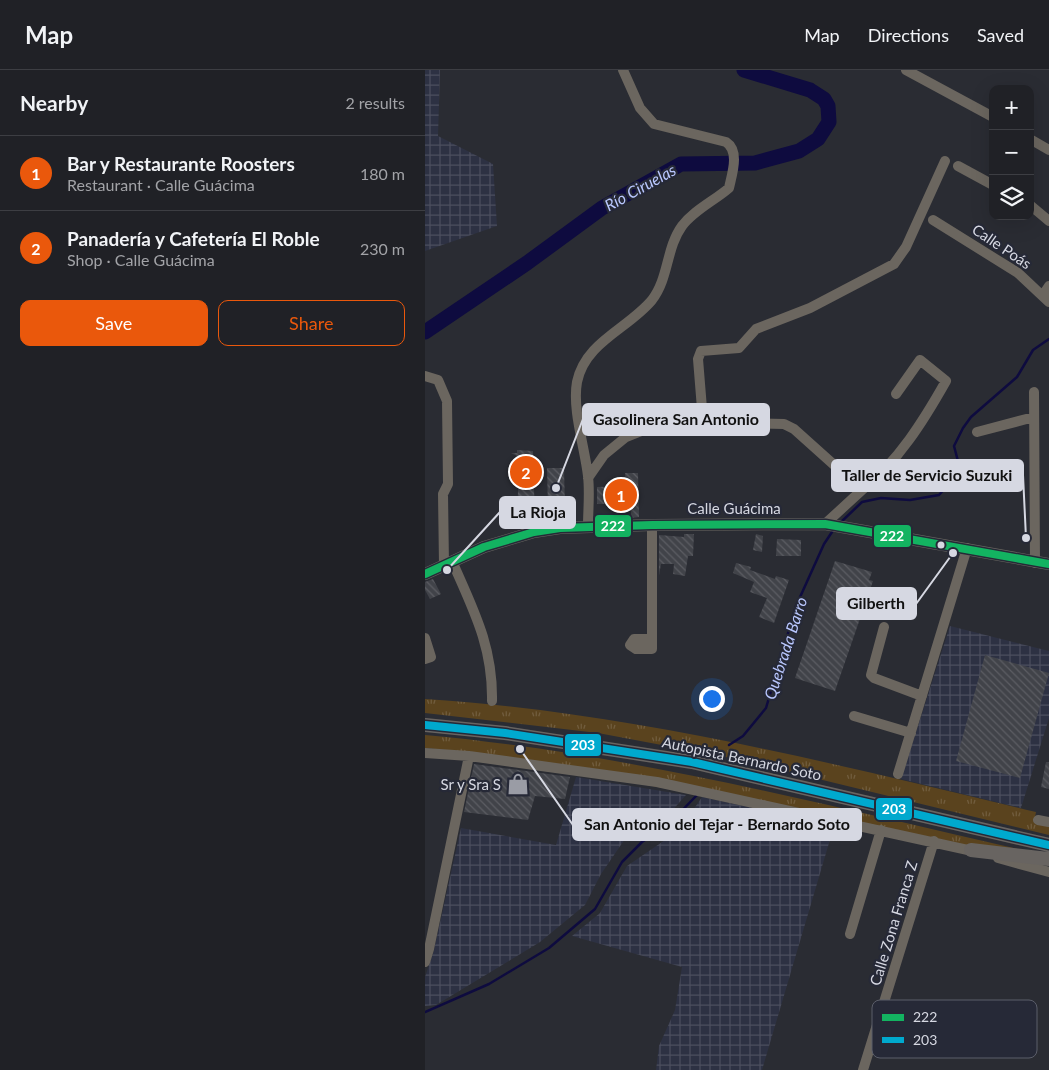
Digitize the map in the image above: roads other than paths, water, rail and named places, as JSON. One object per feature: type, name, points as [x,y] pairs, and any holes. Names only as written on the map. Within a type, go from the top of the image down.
[{"type":"highway","name":"Autopista Bernardo Soto","points":[[425,725],[505,733],[692,762],[1049,845]]},
{"type":"highway","points":[[971,850],[1049,858]]},
{"type":"main road","name":"Calle Guácima","points":[[425,574],[445,564],[516,537],[560,528],[587,526],[828,524],[967,548],[1035,563],[1049,564]]},
{"type":"street","points":[[587,526],[588,478],[577,403],[577,384],[582,363],[593,350],[642,310],[652,299],[660,287],[682,226],[729,188],[734,152],[726,142],[666,129],[654,124],[641,108],[623,70]]},
{"type":"street","points":[[906,70],[989,116]]},
{"type":"street","points":[[1034,141],[1049,150]]},
{"type":"street","points":[[703,421],[699,359],[701,351],[739,348],[756,329],[810,308],[894,264],[906,247],[945,162]]},
{"type":"street","points":[[958,166],[989,183]]},
{"type":"street","points":[[1034,208],[1049,221]]},
{"type":"street","name":"Calle Poás","points":[[933,220],[1018,274],[1046,299]]},
{"type":"street","points":[[1046,299],[1049,286]]},
{"type":"street","points":[[828,524],[881,475],[929,410],[946,381],[920,360],[896,394]]},
{"type":"street","points":[[425,376],[438,380],[447,401],[448,484],[443,494],[445,564],[480,625],[490,658],[492,701]]},
{"type":"street","points":[[1034,392],[1035,563]]},
{"type":"street","points":[[977,432],[1035,417]]},
{"type":"street","points":[[588,478],[603,455],[626,437],[666,420],[784,424],[793,429],[863,490]]},
{"type":"street","points":[[652,639],[653,525]]},
{"type":"street","points":[[898,774],[967,548]]},
{"type":"street","points":[[884,627],[871,675],[874,678],[922,696]]},
{"type":"street","points":[[425,638],[431,656],[425,658]]},
{"type":"street","points":[[854,716],[911,733]]},
{"type":"street","points":[[425,753],[469,756],[657,782],[934,841],[1049,872]]},
{"type":"street","points":[[425,962],[469,756]]},
{"type":"street","points":[[850,934],[881,830]]},
{"type":"street","name":"Calle Zona Franca Z","points":[[885,1000],[934,841]]},
{"type":"street","name":"Calle Zona Franca Z","points":[[863,1070],[872,1041]]},
{"type":"waterway","name":"Río Ciruelas","points":[[425,332],[527,263],[602,208],[681,164],[755,163],[799,151],[818,139],[829,122],[828,106],[824,99],[810,90],[744,70]]},
{"type":"waterway","name":"Quebrada Barro","points":[[840,523],[862,502],[881,498],[910,500],[939,495],[953,479],[959,465],[954,446],[963,428],[971,417],[1017,377],[1033,350],[1049,339]]},
{"type":"waterway","name":"Quebrada Barro","points":[[729,745],[743,736],[766,708],[796,606],[824,544],[834,529]]},
{"type":"waterway","name":"Quebrada Barro","points":[[425,1012],[489,984],[549,948],[595,909],[622,862],[642,842],[669,824],[697,795]]},
{"type":"place","name":"Panadería y Cafetería El Roble","points":[[526,472]]},
{"type":"place","name":"Gasolinera San Antonio","points":[[556,488]]},
{"type":"place","name":"Bar y Restaurante Roosters","points":[[621,495]]},
{"type":"place","name":"Taller de Servicio Suzuki","points":[[1026,538]]},
{"type":"place","name":"Gilberth","points":[[953,553]]},
{"type":"place","name":"La Rioja","points":[[447,570]]},
{"type":"place","name":"San Antonio del Tejar - Bernardo Soto","points":[[520,749]]},
{"type":"place","name":"Sr y Sra S","points":[[518,784]]}]
